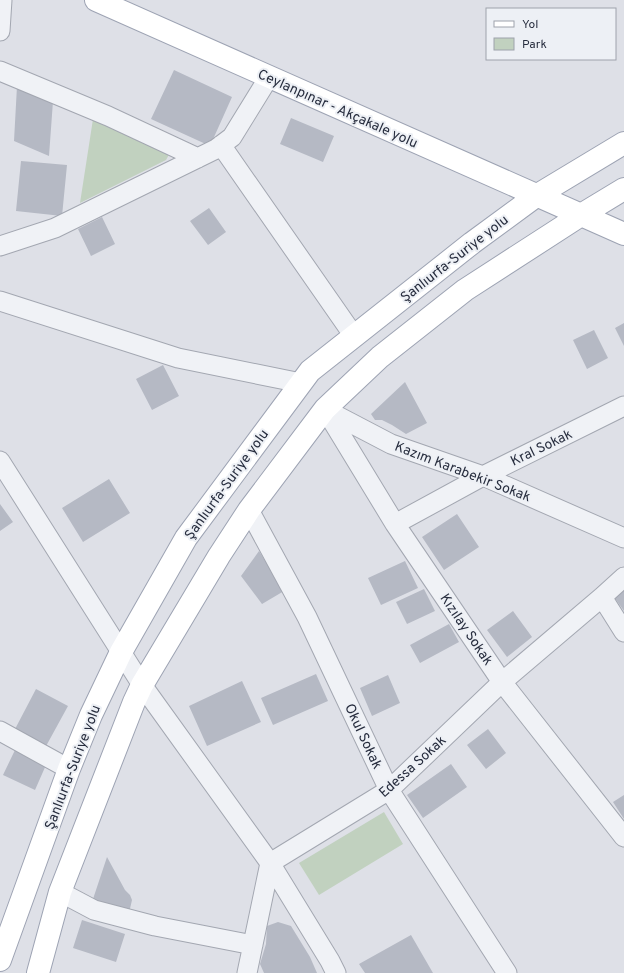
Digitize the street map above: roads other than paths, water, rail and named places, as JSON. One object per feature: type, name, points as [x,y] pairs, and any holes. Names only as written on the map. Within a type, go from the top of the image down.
[{"type":"main road","name":"Ceylanpınar - Akçakale yolu","points":[[96,0],[624,234]]},
{"type":"main road","name":"Şanlıurfa-Suriye yolu","points":[[0,960],[69,769],[91,715],[121,652],[186,538],[310,371],[472,243],[536,196],[624,143]]},
{"type":"main road","points":[[38,973],[60,892],[142,685],[219,556],[249,510],[326,409],[380,357],[465,290],[624,189]]},
{"type":"street","points":[[0,31],[2,0]]},
{"type":"street","points":[[0,71],[108,116],[198,158]]},
{"type":"street","points":[[0,246],[55,228],[216,149],[232,137],[269,77]]},
{"type":"street","points":[[221,145],[354,336]]},
{"type":"street","points":[[0,302],[178,358],[301,383]]},
{"type":"street","name":"Kral Sokak","points":[[395,524],[483,476],[624,406]]},
{"type":"street","name":"Kazım Karabekir Sokak","points":[[326,409],[391,444],[483,476],[624,538]]},
{"type":"street","name":"Kızılay Sokak","points":[[326,409],[395,524],[502,682],[624,837]]},
{"type":"street","points":[[0,461],[142,685],[270,864],[336,973]]},
{"type":"street","name":"Okul Sokak","points":[[249,510],[307,618],[390,790],[507,973]]},
{"type":"street","name":"Edessa Sokak","points":[[270,864],[390,790],[502,682],[624,577]]},
{"type":"street","points":[[602,597],[624,632]]},
{"type":"street","points":[[0,731],[69,769]]},
{"type":"street","points":[[247,973],[270,864]]},
{"type":"street","points":[[60,892],[94,910],[155,926],[254,945]]}]
